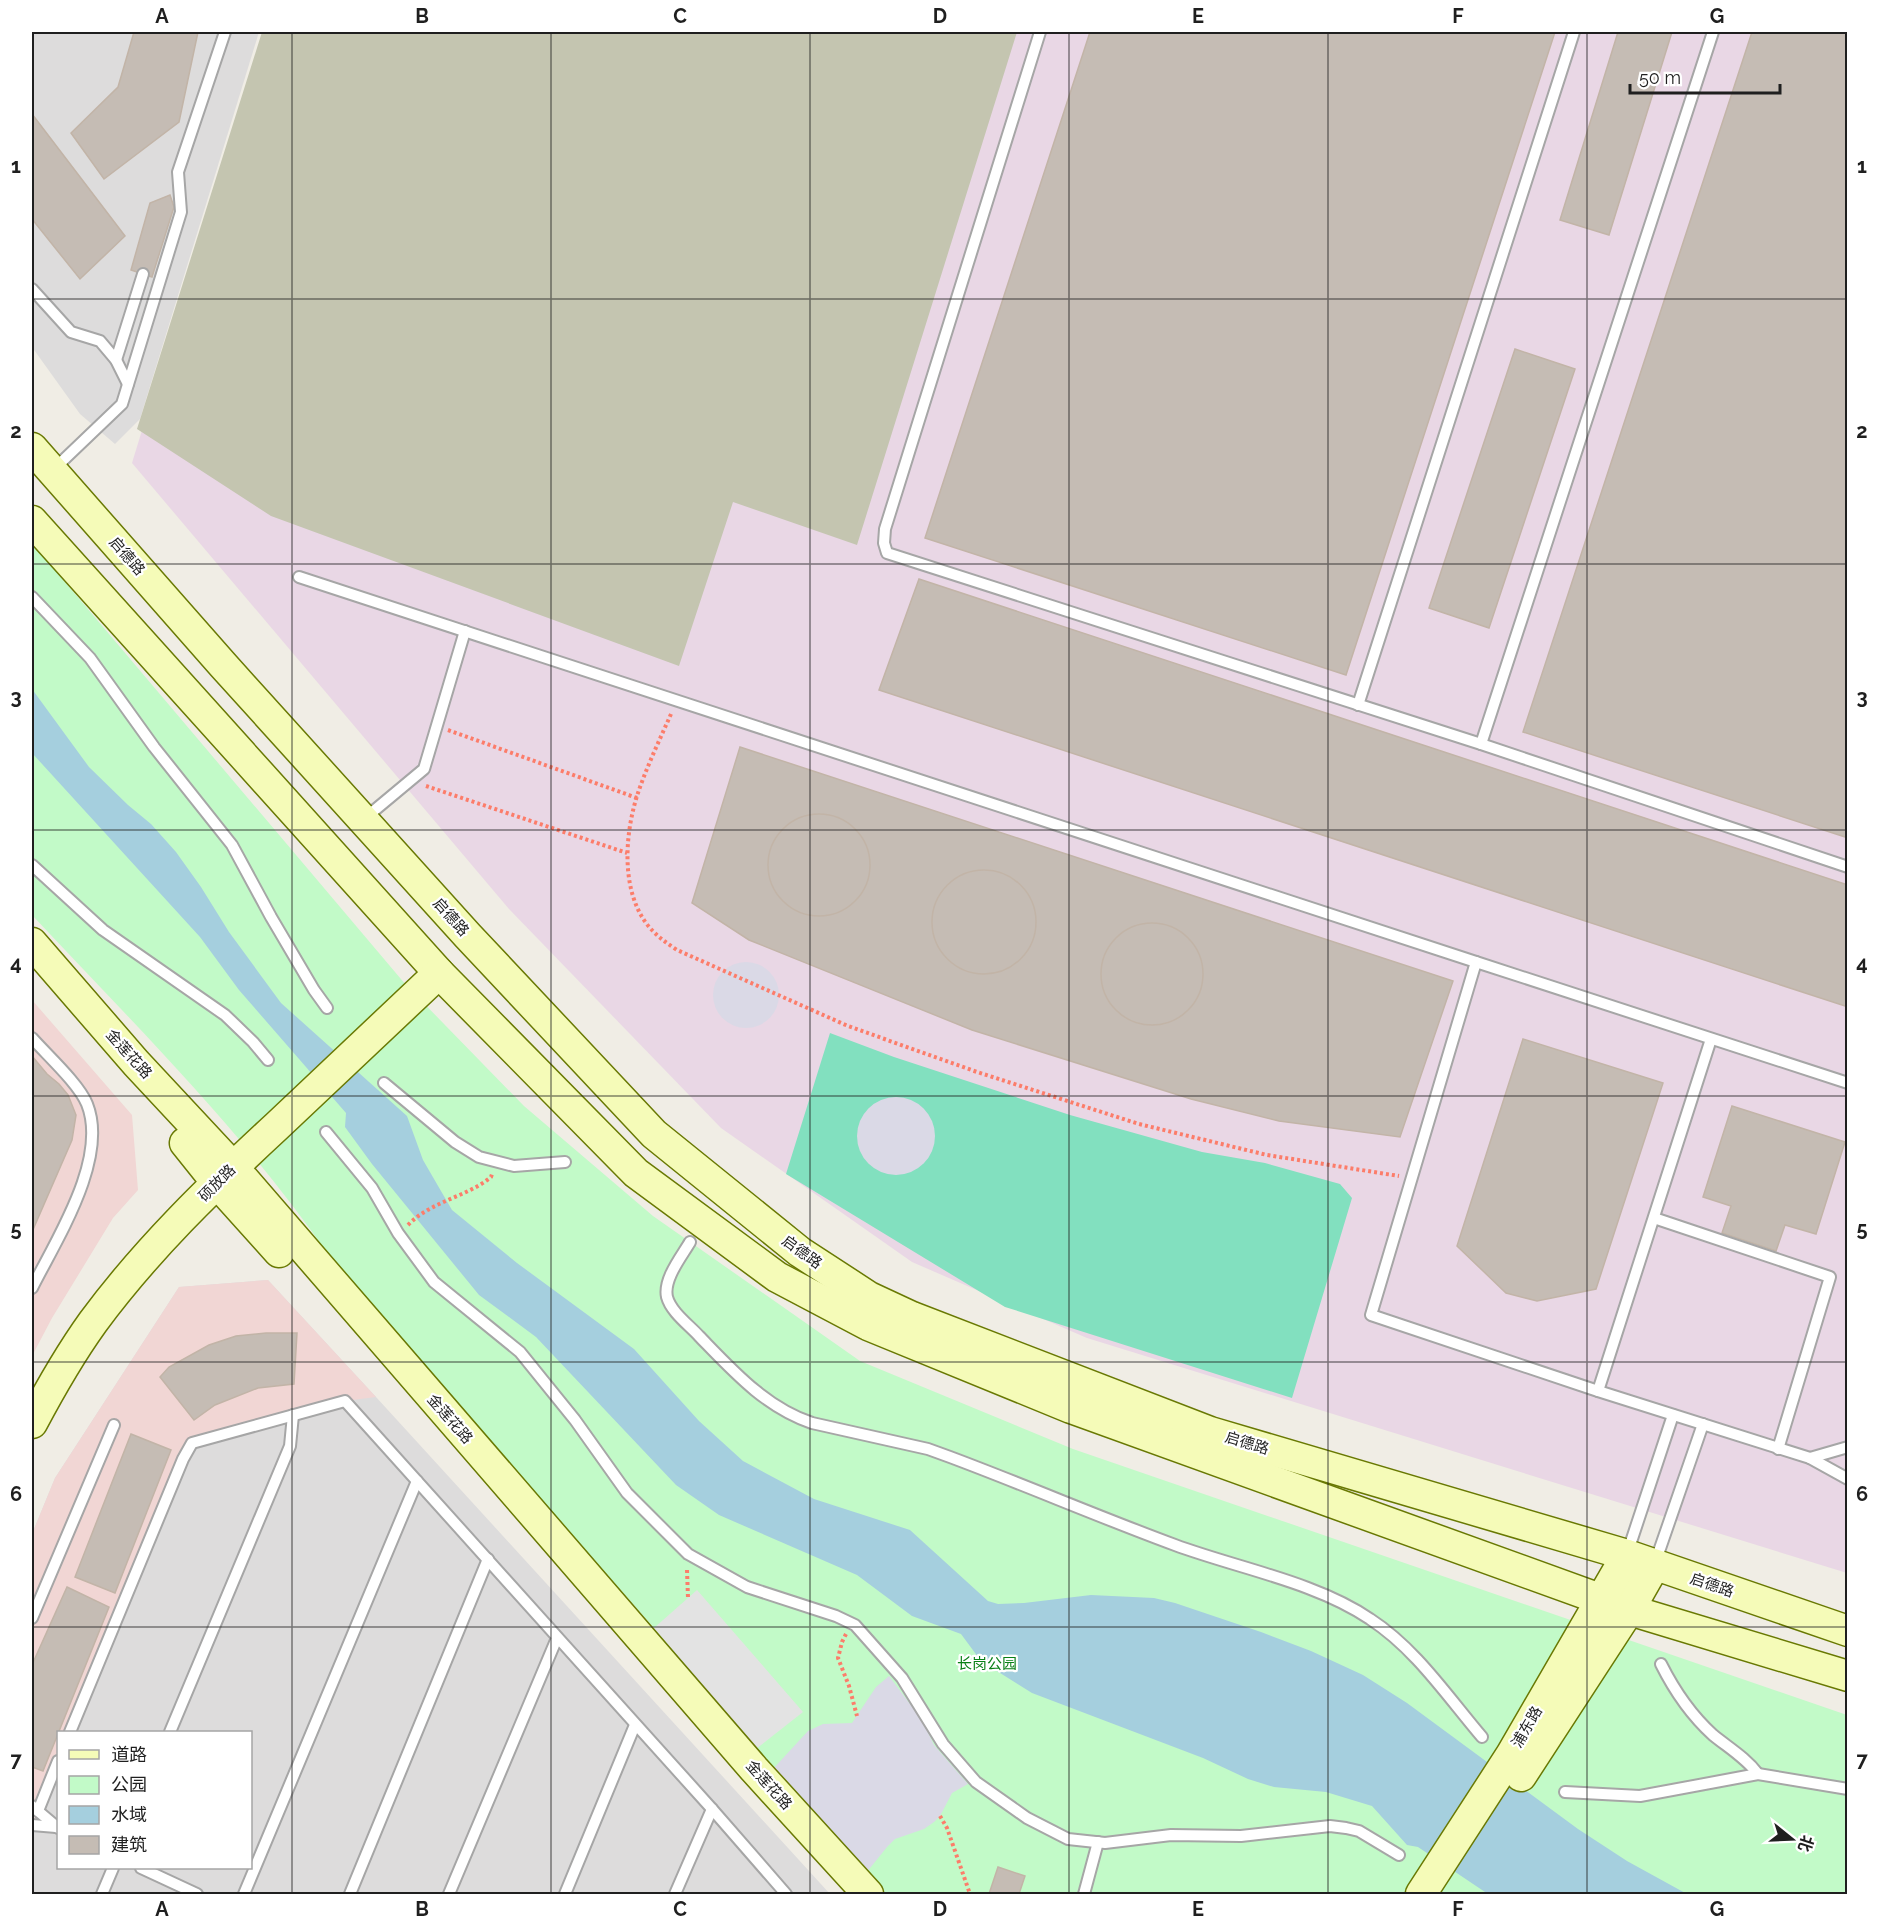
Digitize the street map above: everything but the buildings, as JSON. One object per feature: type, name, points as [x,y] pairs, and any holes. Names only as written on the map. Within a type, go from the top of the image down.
[{"type":"main road","name":"启德路","points":[[32,448],[468,936],[654,1134],[800,1252],[868,1297],[923,1321],[1210,1432],[1627,1555],[1848,1631]]},
{"type":"main road","name":"启德路","points":[[32,521],[439,973],[636,1173],[777,1277],[868,1325],[1071,1408],[1629,1610],[1848,1676]]},
{"type":"main road","name":"金莲花路","points":[[32,943],[136,1063],[225,1175],[849,1894]]},
{"type":"main road","name":"金莲花路","points":[[32,966],[195,1154],[225,1175],[868,1894]]},
{"type":"main road","name":"硕放路","points":[[32,1424],[52,1386],[105,1307],[166,1235],[225,1175],[439,973]]},
{"type":"main road","name":"浦东路","points":[[1421,1894],[1510,1755],[1627,1555]]},
{"type":"main road","name":"浦东路","points":[[1444,1894],[1629,1610],[1654,1566]]},
{"type":"lane","points":[[52,471],[122,404],[181,212],[178,172],[225,32]]},
{"type":"lane","points":[[1040,32],[885,530],[887,553],[1481,744],[1848,867]]},
{"type":"lane","points":[[1358,705],[1574,32]]},
{"type":"lane","points":[[1481,744],[1713,32]]},
{"type":"lane","points":[[116,360],[142,274]]},
{"type":"lane","points":[[32,289],[71,332],[100,341],[116,360],[128,384]]},
{"type":"lane","points":[[299,577],[1848,1083]]},
{"type":"lane","points":[[32,597],[90,658],[154,747],[232,844],[271,917],[327,1008]]},
{"type":"lane","points":[[363,820],[424,769],[465,632]]},
{"type":"lane","points":[[32,865],[103,930],[225,1015],[254,1042],[268,1060]]},
{"type":"lane","points":[[1476,962],[1371,1315],[1598,1391],[1810,1458],[1848,1479]]},
{"type":"lane","points":[[32,1038],[81,1093],[88,1105],[92,1122],[92,1145],[87,1172],[79,1194],[32,1288]]},
{"type":"lane","points":[[1598,1391],[1711,1039]]},
{"type":"lane","points":[[384,1083],[460,1146],[479,1157],[514,1166],[565,1162]]},
{"type":"lane","points":[[326,1132],[372,1188],[398,1233],[434,1282],[520,1352],[575,1420],[627,1493],[688,1554],[747,1587],[852,1623],[869,1639],[902,1678],[943,1744],[976,1782],[1027,1818],[1068,1839],[1098,1842],[1171,1835],[1241,1836],[1330,1826],[1359,1831],[1399,1855]]},
{"type":"lane","points":[[1654,1218],[1830,1277],[1778,1449]]},
{"type":"lane","points":[[690,1242],[669,1280],[668,1298],[677,1313],[736,1376],[781,1409],[812,1423],[928,1449],[1175,1545],[1344,1603],[1372,1620],[1405,1647],[1428,1671],[1482,1737]]},
{"type":"lane","points":[[70,1731],[183,1459],[192,1443],[345,1401],[786,1894]]},
{"type":"lane","points":[[170,1731],[290,1446],[294,1415]]},
{"type":"lane","points":[[1627,1555],[1673,1415]]},
{"type":"lane","points":[[32,1618],[114,1425]]},
{"type":"lane","points":[[1654,1566],[1703,1425]]},
{"type":"lane","points":[[1810,1458],[1848,1447]]},
{"type":"lane","points":[[244,1894],[417,1481]]},
{"type":"lane","points":[[350,1894],[488,1559]]},
{"type":"lane","points":[[449,1894],[558,1638]]},
{"type":"lane","points":[[1661,1664],[1674,1690],[1692,1712],[1712,1733],[1749,1762],[1758,1774]]},
{"type":"lane","points":[[565,1894],[635,1725]]},
{"type":"lane","points":[[57,1763],[35,1808],[57,1827]]},
{"type":"lane","points":[[1565,1792],[1640,1796],[1758,1774],[1848,1789]]},
{"type":"lane","points":[[675,1894],[712,1809]]},
{"type":"lane","points":[[32,1825],[57,1827]]},
{"type":"lane","points":[[1084,1894],[1098,1842]]},
{"type":"lane","points":[[102,1894],[113,1869]]},
{"type":"lane","points":[[143,1869],[197,1894]]},
{"type":"path","points":[[676,700],[637,798],[627,853],[633,895],[645,922],[660,939],[704,964],[848,1026],[977,1072],[1139,1124],[1267,1155],[1412,1177]]},
{"type":"path","points":[[437,726],[637,798]]},
{"type":"path","points":[[410,780],[627,853]]},
{"type":"path","points":[[398,1233],[416,1216],[464,1192],[478,1188],[491,1177],[494,1161]]},
{"type":"path","points":[[688,1554],[688,1598]]},
{"type":"path","points":[[852,1623],[842,1642],[838,1658],[857,1716]]},
{"type":"path","points":[[940,1816],[947,1828],[970,1894]]},
{"type":"shaded area","points":[[32,32],[259,32],[140,419],[115,444],[80,414],[32,347]]},
{"type":"shaded area","points":[[262,32],[1017,32],[857,545],[733,502],[679,666],[271,516],[137,429]]},
{"type":"shaded area","points":[[264,32],[1847,32],[1847,1573],[1087,1338],[912,1262],[721,1128],[509,909],[132,463]]},
{"type":"shaded area","points":[[746,962],[758,965],[769,972],[776,983],[779,995],[776,1007],[769,1018],[758,1025],[746,1028],[734,1025],[723,1018],[716,1007],[713,995],[716,983],[723,972],[734,965]]},
{"type":"shaded area","points":[[32,1000],[132,1115],[138,1190],[113,1218],[52,1318],[32,1356]]},
{"type":"shaded area","points":[[896,1097],[911,1100],[923,1109],[932,1121],[935,1136],[932,1151],[923,1163],[911,1172],[896,1175],[881,1172],[869,1163],[860,1151],[857,1136],[860,1121],[869,1109],[881,1100]]},
{"type":"shaded area","points":[[268,1280],[830,1894],[32,1894],[32,1534],[55,1478],[179,1287]]},
{"type":"shaded area","points":[[268,1280],[376,1397],[345,1401],[192,1443],[70,1731],[57,1731],[57,1762],[32,1825],[32,1534],[55,1478],[179,1287]]},
{"type":"shaded area","points":[[697,1590],[803,1712],[756,1749],[654,1628]]},
{"type":"shaded area","points":[[889,1676],[922,1720],[934,1745],[968,1784],[952,1793],[940,1816],[934,1822],[924,1829],[895,1839],[866,1873],[773,1769],[808,1731],[823,1724],[852,1723],[876,1687]]},
{"type":"green space","name":"长岗公园","points":[[32,543],[406,985],[524,1106],[653,1216],[860,1361],[1073,1449],[1847,1715],[1847,1894],[885,1894],[773,1769],[654,1628],[329,1256],[296,1210],[225,1123],[32,915]]},
{"type":"green space","points":[[830,1033],[894,1057],[1070,1115],[1202,1152],[1265,1163],[1340,1184],[1352,1198],[1292,1398],[1005,1307],[786,1174]]},
{"type":"water","points":[[32,689],[89,767],[151,824],[176,852],[229,932],[281,1003],[407,1116],[423,1160],[452,1210],[517,1263],[634,1349],[699,1421],[743,1461],[814,1499],[910,1530],[988,1601],[998,1604],[1024,1603],[1091,1595],[1154,1598],[1261,1632],[1311,1651],[1363,1675],[1407,1703],[1578,1829],[1627,1861],[1687,1894],[1488,1894],[1418,1847],[1407,1845],[1372,1806],[1326,1792],[1274,1787],[1248,1779],[1203,1758],[1032,1693],[981,1661],[961,1634],[912,1616],[857,1575],[719,1515],[676,1485],[536,1337],[479,1295],[372,1164],[345,1127],[346,1113],[239,990],[200,937],[32,753]]}]
